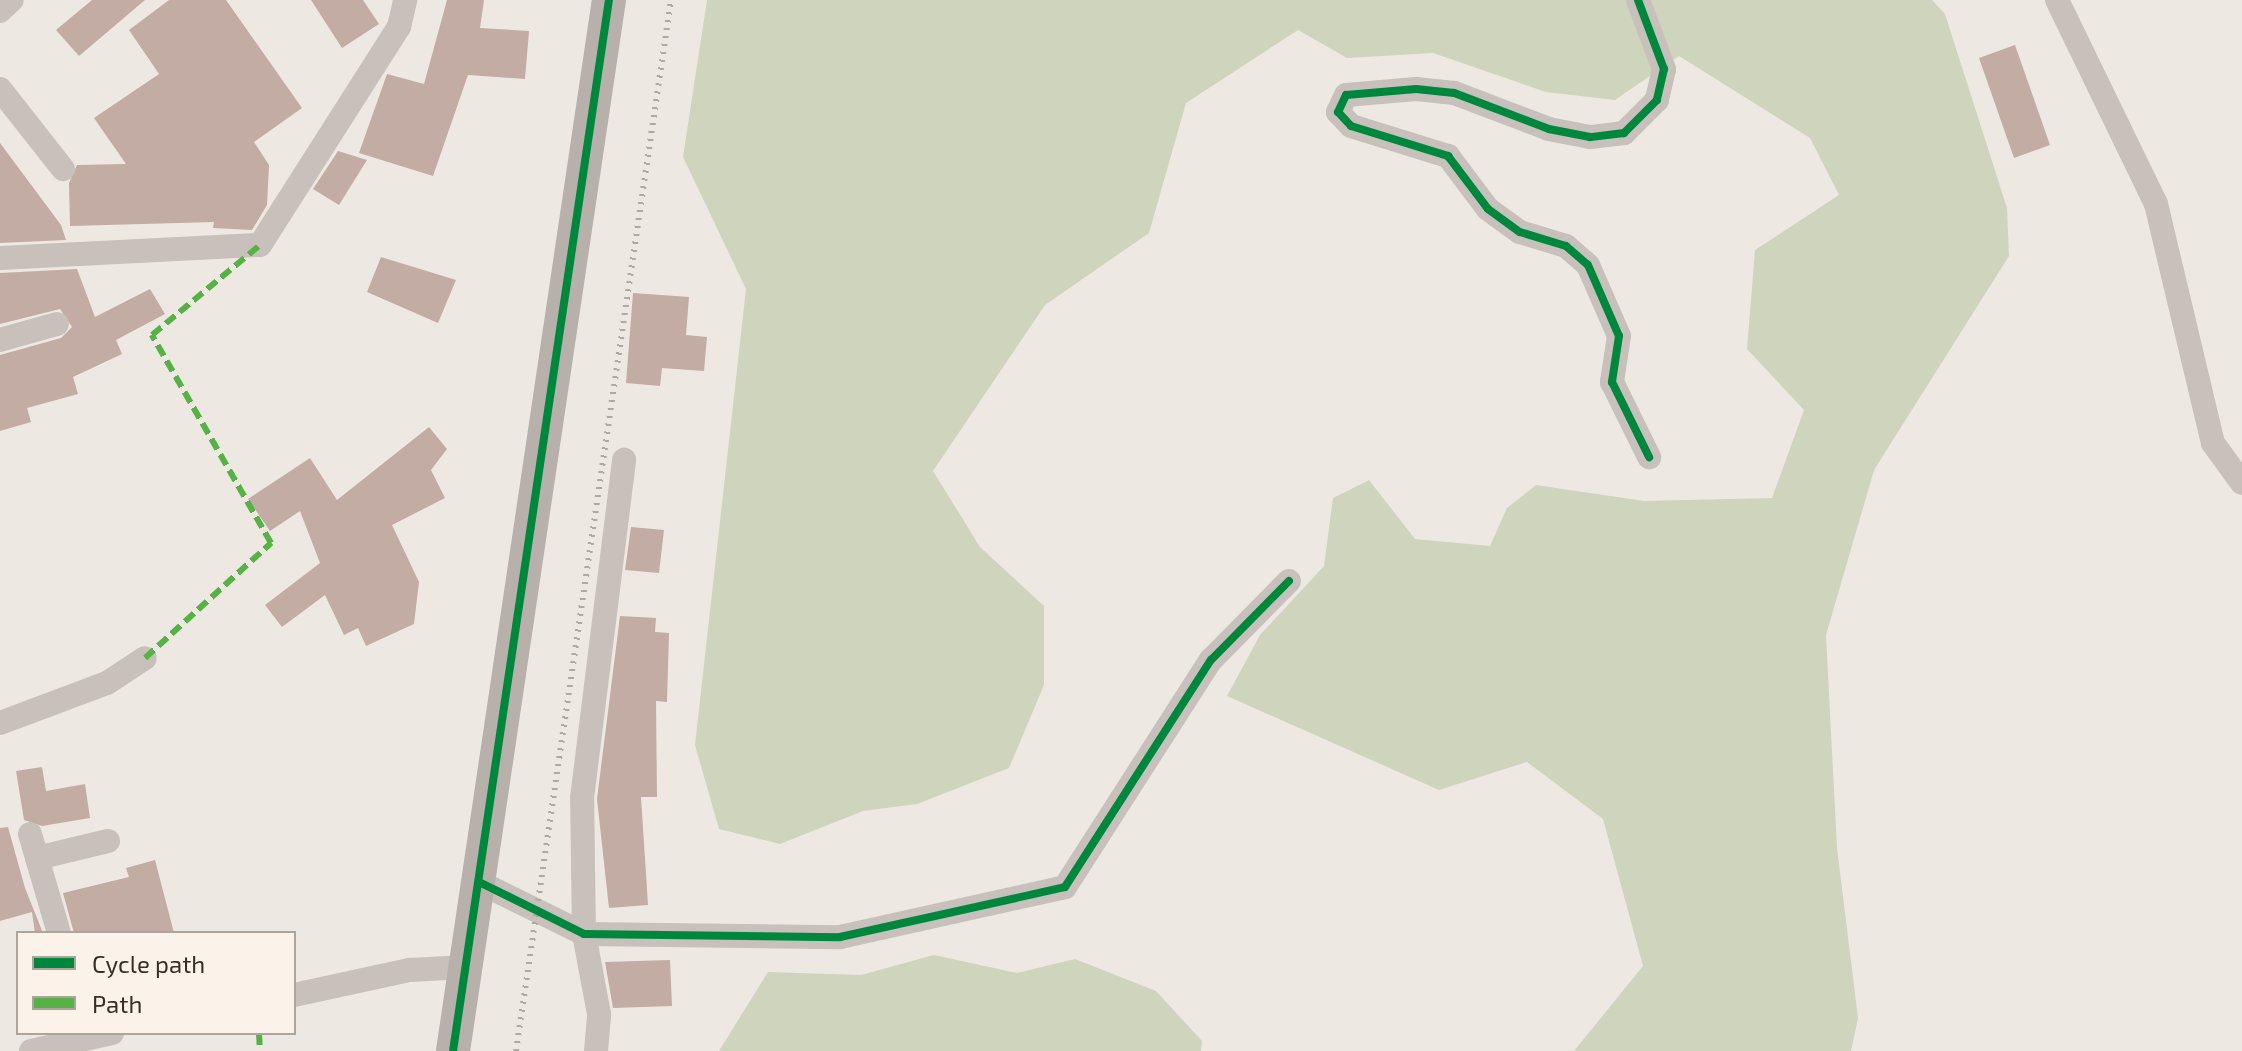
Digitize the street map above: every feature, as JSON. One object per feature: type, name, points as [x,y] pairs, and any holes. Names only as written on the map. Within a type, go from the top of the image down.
[{"type":"street","points":[[0,11],[12,0]]},
{"type":"street","points":[[0,258],[260,245],[399,27],[405,0]]},
{"type":"street","points":[[453,1051],[609,0]]},
{"type":"street","points":[[1638,0],[1664,69],[1657,100],[1624,133],[1590,137],[1549,129],[1454,93],[1416,89],[1346,95],[1338,112],[1351,126],[1448,156],[1488,209],[1520,232],[1566,246],[1588,265],[1619,336],[1612,382],[1649,457]]},
{"type":"street","points":[[2057,0],[2156,204],[2213,443],[2242,483]]},
{"type":"street","points":[[0,89],[63,169]]},
{"type":"street","points":[[0,340],[57,324]]},
{"type":"street","points":[[596,1051],[599,1014],[584,934],[587,729],[624,460]]},
{"type":"street","points":[[479,882],[584,934],[840,937],[1065,887],[1211,660],[1289,581]]},
{"type":"street","points":[[0,723],[107,683],[145,658]]},
{"type":"street","points":[[30,834],[58,931]]},
{"type":"street","points":[[37,858],[108,841]]},
{"type":"street","points":[[296,995],[410,970],[466,967]]},
{"type":"street","points":[[31,1051],[92,1035]]},
{"type":"green space","points":[[707,0],[1932,0],[1945,14],[2007,208],[2009,256],[1874,470],[1826,635],[1837,848],[1858,1018],[1851,1051],[1574,1051],[1643,966],[1603,819],[1527,762],[1439,790],[1227,696],[1260,635],[1324,566],[1333,498],[1369,480],[1415,539],[1490,546],[1507,508],[1536,485],[1644,501],[1772,498],[1804,410],[1747,349],[1755,250],[1839,195],[1810,138],[1679,56],[1615,100],[1546,92],[1433,53],[1347,58],[1298,30],[1186,103],[1149,233],[1045,305],[933,471],[980,547],[1044,606],[1044,685],[1009,768],[917,804],[863,811],[780,844],[719,829],[695,745],[746,289],[683,157]]},
{"type":"green space","points":[[934,955],[1017,973],[1075,959],[1156,991],[1202,1041],[1201,1051],[719,1051],[768,972],[861,975]]},
{"type":"building","points":[[92,0],[145,0],[79,56],[56,30]]},
{"type":"building","points":[[169,0],[226,0],[302,108],[254,142],[269,165],[267,205],[252,230],[213,228],[214,222],[70,226],[69,183],[77,165],[126,164],[94,118],[159,74],[129,30]]},
{"type":"building","points":[[311,0],[363,0],[379,24],[342,48]]},
{"type":"building","points":[[447,0],[484,0],[480,28],[529,31],[525,79],[468,75],[433,176],[359,153],[387,74],[424,84]]},
{"type":"building","points":[[2015,45],[2050,145],[2014,158],[1979,58]]},
{"type":"building","points":[[0,143],[61,225],[66,240],[0,243]]},
{"type":"building","points":[[338,151],[367,160],[339,205],[313,189]]},
{"type":"building","points":[[381,257],[456,280],[438,323],[367,292]]},
{"type":"building","points":[[77,269],[95,317],[150,289],[165,314],[116,340],[122,354],[73,377],[78,394],[27,408],[31,422],[0,431],[0,355],[61,338],[72,327],[60,309],[0,324],[0,273]]},
{"type":"building","points":[[633,293],[689,297],[686,335],[707,337],[704,371],[662,368],[660,386],[626,383]]},
{"type":"building","points":[[429,427],[447,449],[431,470],[445,498],[392,525],[419,582],[414,624],[366,646],[358,628],[344,635],[325,595],[282,627],[265,605],[320,563],[300,511],[270,531],[248,499],[310,458],[337,500]]},
{"type":"building","points":[[631,527],[664,530],[659,573],[625,570]]},
{"type":"building","points":[[620,616],[656,618],[655,632],[669,633],[667,702],[656,701],[657,797],[641,797],[648,905],[609,908],[597,799]]},
{"type":"building","points":[[42,767],[46,791],[85,784],[90,818],[42,826],[24,820],[16,771]]},
{"type":"building","points":[[8,827],[25,888],[42,931],[35,931],[32,912],[0,921],[0,828]]},
{"type":"building","points":[[155,860],[173,931],[73,931],[63,893],[129,877],[126,868]]},
{"type":"building","points":[[670,960],[672,1006],[613,1008],[605,962]]},
{"type":"railway","points":[[516,1051],[671,0]]},
{"type":"marked path","points":[[145,658],[271,543],[152,335],[260,245]]},
{"type":"marked path","points":[[259,1035],[260,1051]]},
{"type":"cycle path","points":[[453,1051],[609,0]]},
{"type":"cycle path","points":[[1638,0],[1664,69],[1657,100],[1624,133],[1590,137],[1549,129],[1454,93],[1416,89],[1346,95],[1338,112],[1351,126],[1448,156],[1488,209],[1520,232],[1566,246],[1588,265],[1619,336],[1612,382],[1649,457]]},
{"type":"cycle path","points":[[479,882],[584,934],[840,937],[1065,887],[1211,660],[1289,581]]}]
